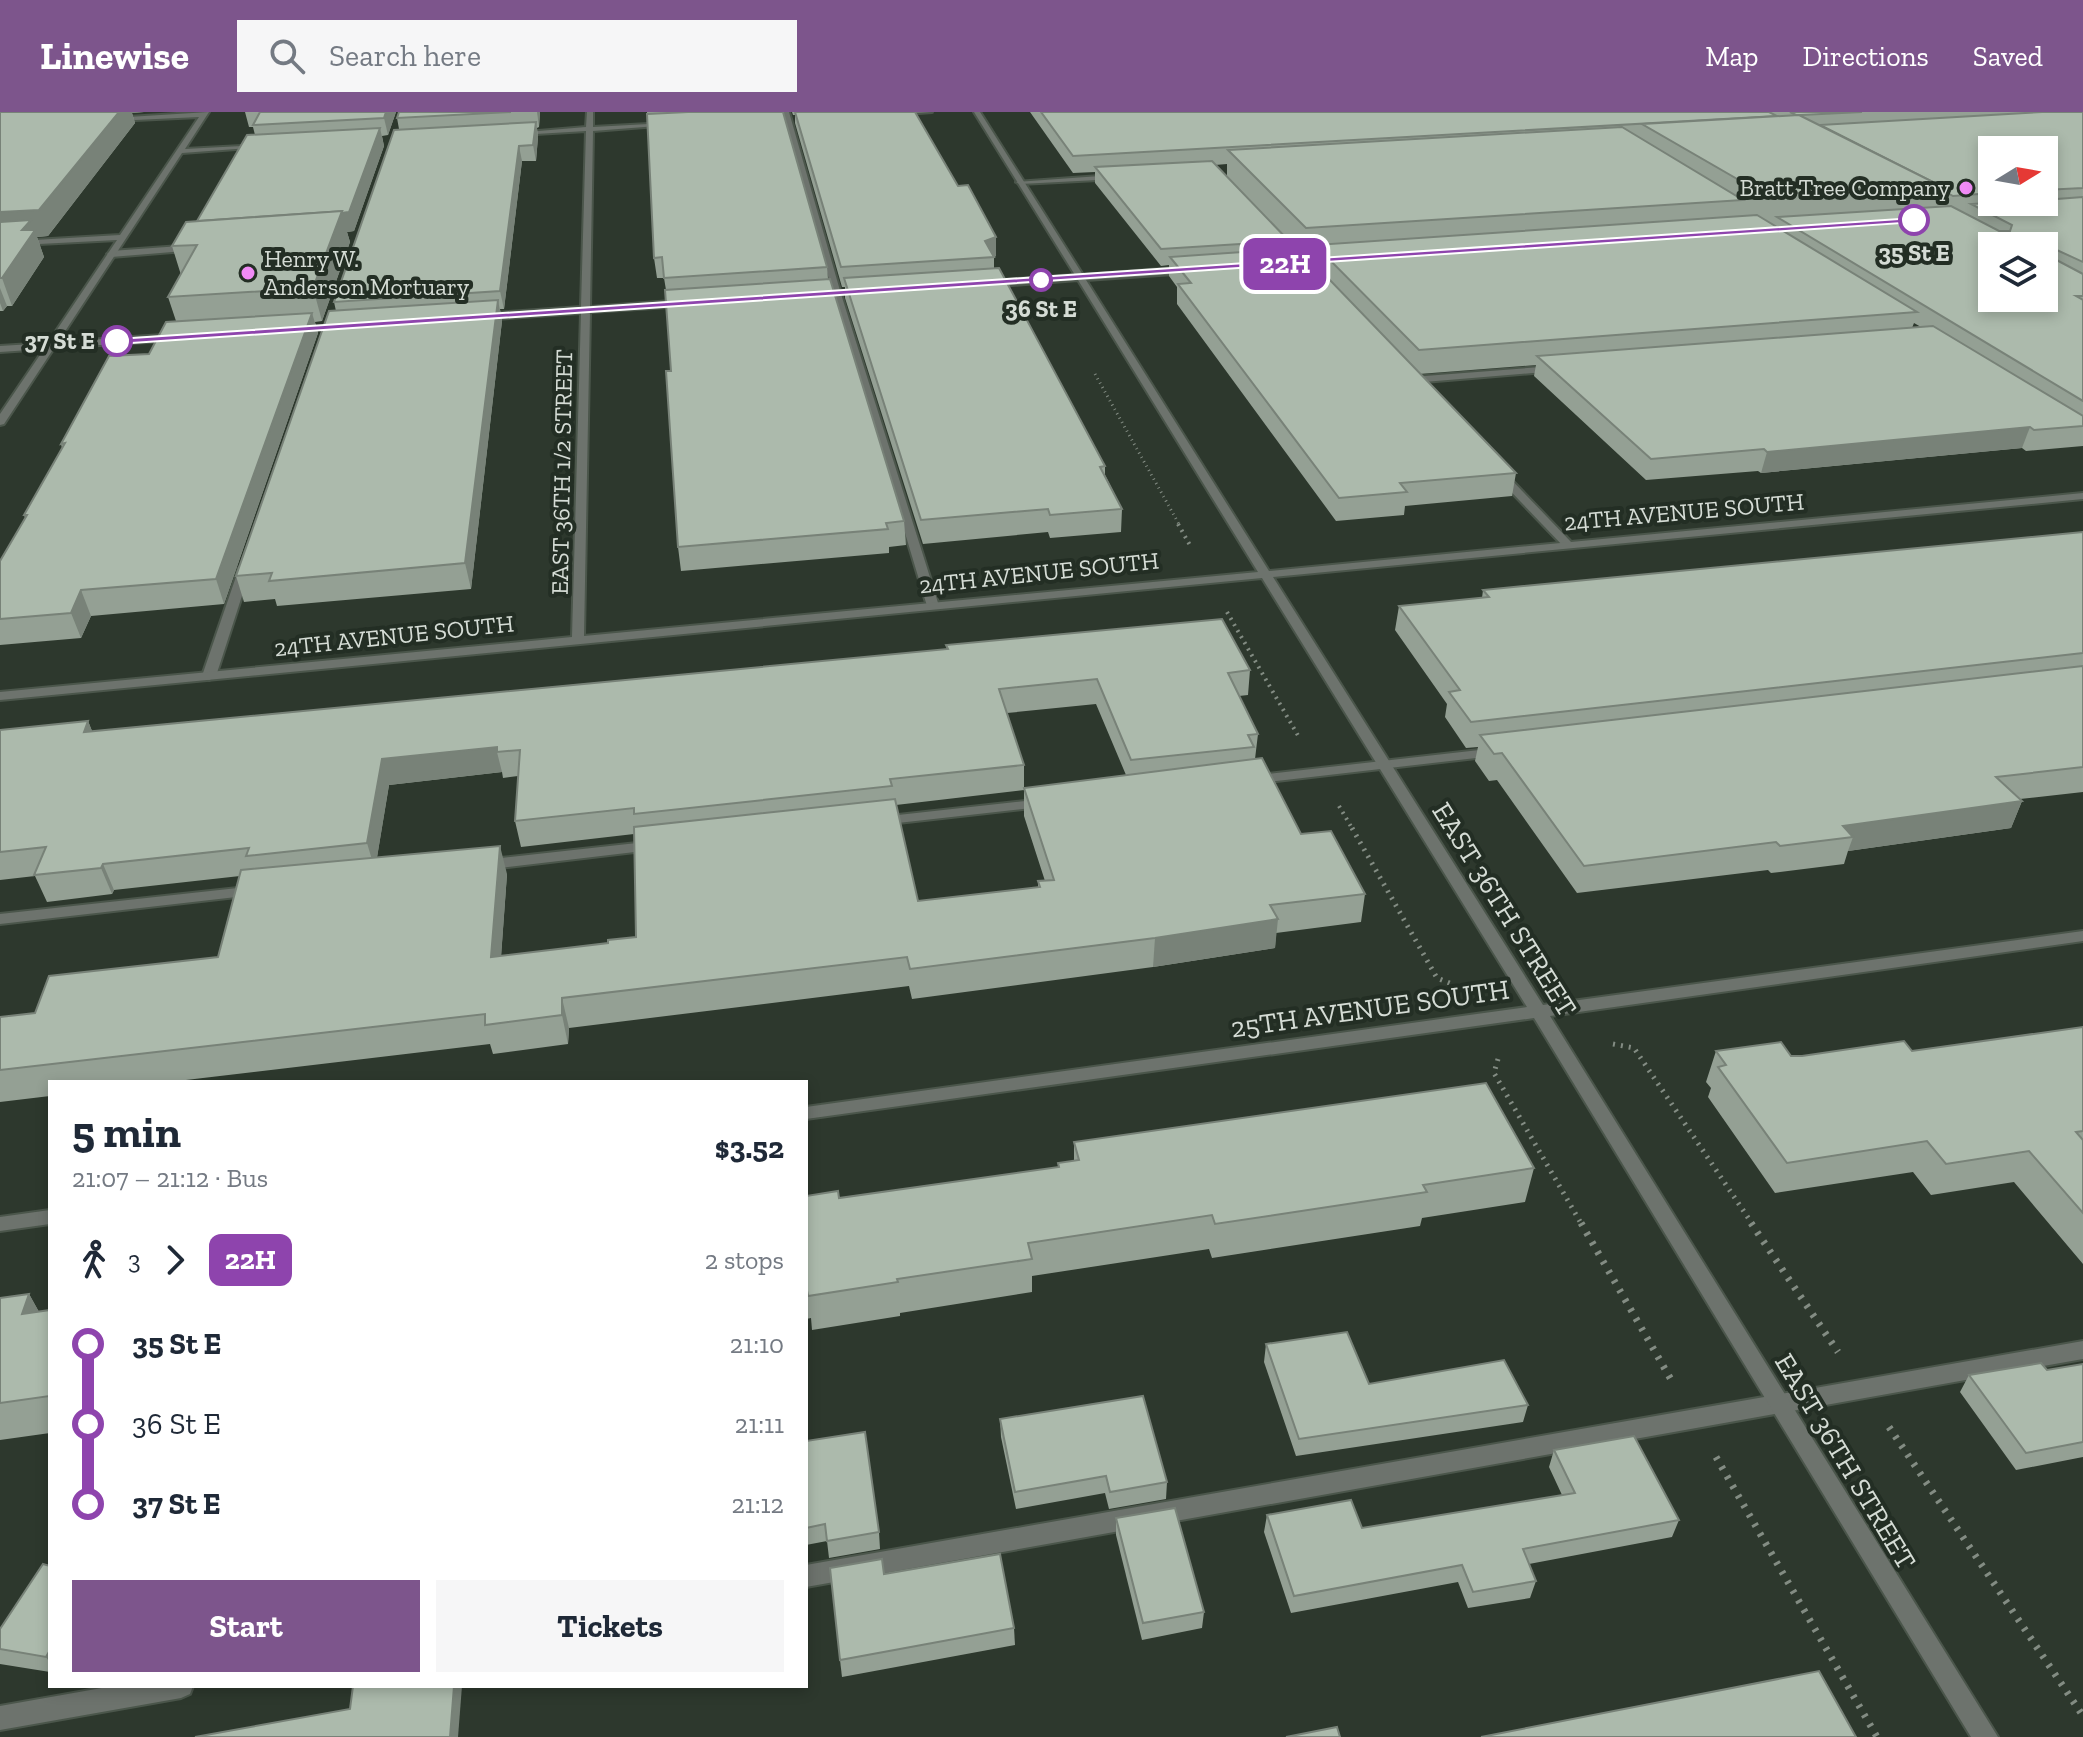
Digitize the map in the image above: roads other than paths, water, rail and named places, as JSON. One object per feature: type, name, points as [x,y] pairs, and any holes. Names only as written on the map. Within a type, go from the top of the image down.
[{"type":"street","name":"EAST 36TH 1/2 STREET","points":[[578,640],[590,112]]},
{"type":"street","points":[[882,114],[929,112]]},
{"type":"street","name":"EAST 36TH STREET","points":[[977,112],[1540,1013],[1985,1737]]},
{"type":"street","points":[[103,120],[205,114]]},
{"type":"street","points":[[0,422],[205,114]]},
{"type":"street","points":[[774,120],[787,116],[804,118]]},
{"type":"street","points":[[787,116],[837,294],[933,606]]},
{"type":"street","points":[[510,133],[670,125]]},
{"type":"street","points":[[182,151],[274,146]]},
{"type":"street","points":[[1020,182],[1126,176]]},
{"type":"street","points":[[0,244],[123,237]]},
{"type":"street","points":[[111,254],[210,247]]},
{"type":"street","points":[[972,285],[1192,270]]},
{"type":"street","points":[[821,295],[852,293]]},
{"type":"street","points":[[466,318],[694,302]]},
{"type":"street","points":[[0,349],[192,336]]},
{"type":"street","points":[[1401,368],[1422,391]]},
{"type":"street","points":[[1412,380],[1568,368]]},
{"type":"street","points":[[1494,466],[1568,545]]},
{"type":"street","name":"24TH AVENUE SOUTH","points":[[0,696],[2083,496]]},
{"type":"street","points":[[209,676],[250,553]]},
{"type":"street","points":[[1240,781],[1518,749]]},
{"type":"street","points":[[858,824],[1065,801]]},
{"type":"street","points":[[461,868],[667,845]]},
{"type":"street","points":[[0,919],[270,889]]},
{"type":"street","name":"25TH AVENUE SOUTH","points":[[808,1113],[2083,936]]},
{"type":"street","points":[[0,1224],[48,1217]]},
{"type":"street","points":[[808,1576],[2083,1350]]},
{"type":"street","points":[[0,1718],[170,1688]]},
{"type":"place","name":"Bratt Tree Company","points":[[1966,188]]},
{"type":"place","name":"35 St E","points":[[1914,220]]},
{"type":"place","name":"Henry W. Anderson Mortuary","points":[[248,273]]},
{"type":"place","name":"36 St E","points":[[1041,280]]},
{"type":"place","name":"37 St E","points":[[117,341]]}]
